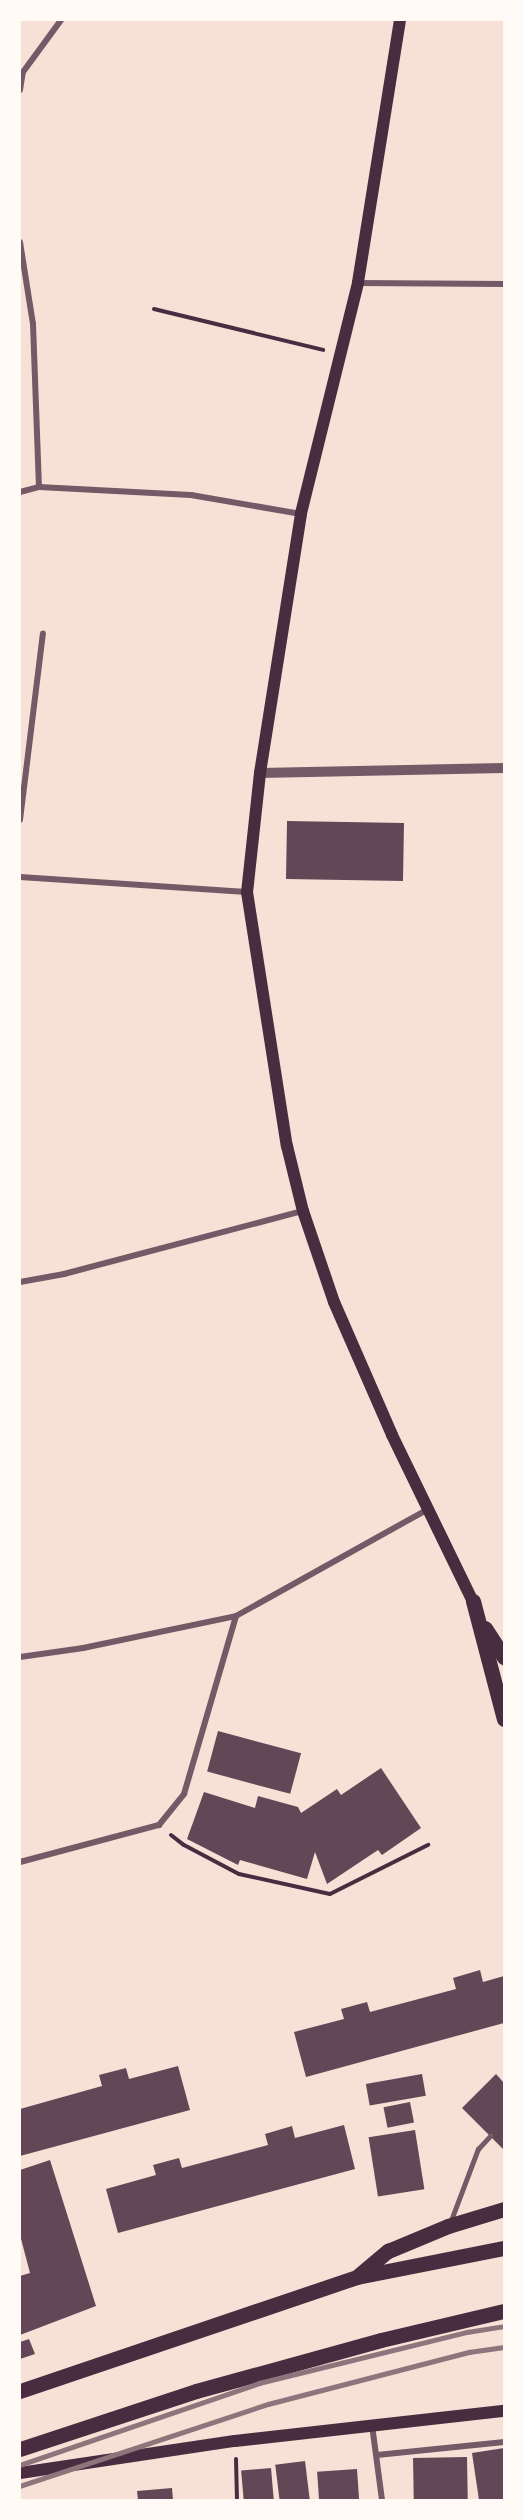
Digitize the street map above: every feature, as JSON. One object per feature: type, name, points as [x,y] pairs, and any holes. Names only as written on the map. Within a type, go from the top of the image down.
[{"type":"main road","points":[[400,20],[358,283],[301,514],[260,773],[247,892],[287,1146],[303,1211],[334,1302],[392,1435],[430,1509],[504,1669]]},
{"type":"main road","points":[[473,1601],[504,1719]]},
{"type":"main road","points":[[485,1628],[504,1656]]},
{"type":"main road","points":[[357,2277],[388,2251],[448,2226],[504,2209]]},
{"type":"main road","points":[[20,2391],[357,2277],[504,2248]]},
{"type":"main road","points":[[20,2449],[196,2391],[381,2340],[504,2311]]},
{"type":"main road","points":[[20,2473],[235,2441],[372,2424],[504,2412]]},
{"type":"street","points":[[20,90],[23,72],[61,20]]},
{"type":"street","points":[[20,242],[33,324],[39,487]]},
{"type":"street","points":[[358,283],[504,284]]},
{"type":"street","points":[[20,492],[39,487],[191,495],[301,514]]},
{"type":"street","points":[[20,820],[43,633]]},
{"type":"street","points":[[260,773],[504,768]]},
{"type":"street","points":[[20,877],[247,892]]},
{"type":"street","points":[[20,1282],[63,1274],[303,1211]]},
{"type":"street","points":[[20,1657],[83,1648],[236,1616],[430,1509]]},
{"type":"street","points":[[20,1862],[159,1825],[184,1794],[236,1616]]},
{"type":"street","points":[[372,2424],[382,2500]]},
{"type":"street","points":[[377,2455],[504,2442]]},
{"type":"lane","points":[[448,2226],[478,2150],[490,2136]]},
{"type":"path","points":[[154,309],[339,353]]},
{"type":"path","points":[[159,1825],[184,1845],[239,1874],[330,1894],[428,1845]]},
{"type":"path","points":[[235,2441],[237,2500]]},
{"type":"building","points":[[287,821],[404,823],[403,881],[286,879]]},
{"type":"building","points":[[218,1731],[301,1753],[290,1794],[207,1772]]},
{"type":"building","points":[[381,1768],[421,1828],[382,1855],[378,1850],[327,1884],[315,1852],[307,1879],[240,1860],[238,1865],[187,1839],[204,1792],[255,1808],[258,1796],[298,1807],[301,1813],[337,1789],[341,1795]]},
{"type":"building","points":[[480,1970],[483,1982],[504,1976],[504,2023],[306,2077],[294,2032],[344,2019],[341,2009],[367,2002],[370,2012],[456,1989],[453,1978]]},
{"type":"building","points":[[178,2066],[190,2110],[20,2156],[20,2109],[102,2086],[99,2075],[126,2068],[129,2079]]},
{"type":"building","points":[[422,2074],[426,2096],[370,2106],[366,2084]]},
{"type":"building","points":[[496,2074],[504,2083],[504,2150],[462,2108]]},
{"type":"building","points":[[410,2102],[414,2123],[388,2128],[383,2107]]},
{"type":"building","points":[[344,2125],[355,2169],[118,2233],[106,2189],[156,2175],[153,2165],[179,2158],[182,2168],[268,2145],[265,2134],[292,2126],[295,2138]]},
{"type":"building","points":[[415,2130],[424,2189],[378,2197],[369,2137]]},
{"type":"building","points":[[50,2160],[96,2306],[20,2335],[20,2276],[30,2273],[20,2235],[20,2170]]},
{"type":"building","points":[[29,2339],[35,2354],[20,2359],[20,2342]]},
{"type":"building","points":[[504,2448],[504,2500],[479,2500],[472,2453]]},
{"type":"building","points":[[467,2457],[468,2500],[414,2500],[413,2458]]},
{"type":"building","points":[[305,2461],[310,2500],[280,2500],[275,2465]]},
{"type":"building","points":[[271,2468],[274,2500],[244,2500],[241,2471]]},
{"type":"building","points":[[357,2469],[359,2500],[319,2500],[317,2472]]},
{"type":"building","points":[[172,2488],[173,2500],[138,2500],[137,2491]]},
{"type":"railway","points":[[20,2465],[259,2383],[467,2332],[504,2326]]},
{"type":"railway","points":[[20,2486],[268,2404],[469,2352],[504,2347]]}]
